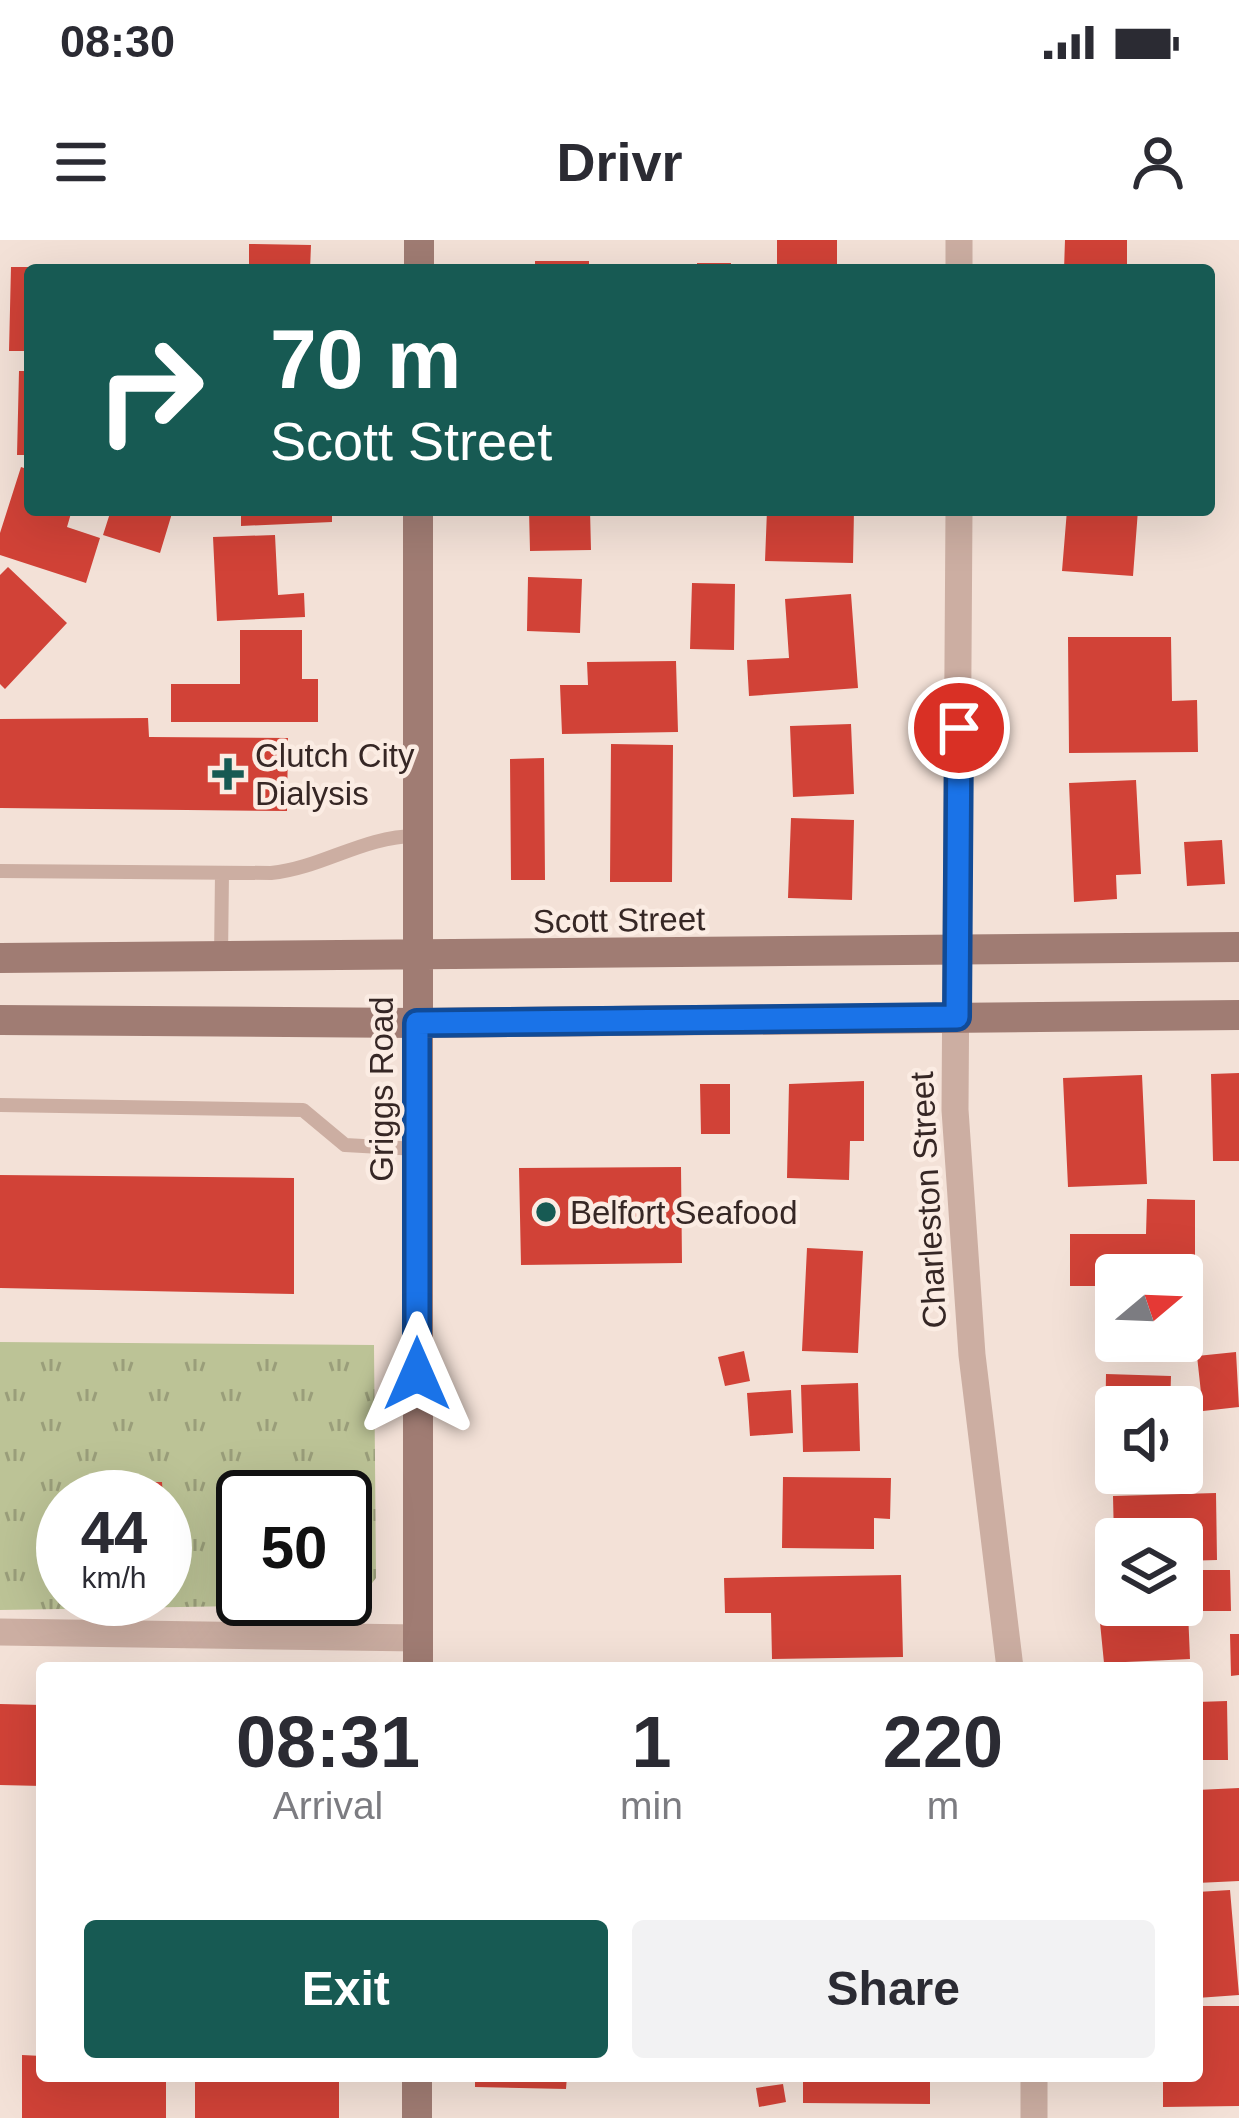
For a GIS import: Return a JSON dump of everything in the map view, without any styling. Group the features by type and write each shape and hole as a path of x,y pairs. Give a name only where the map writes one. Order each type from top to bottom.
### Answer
{"main road":[{"name":"Griggs Road","path":"418,516 418,1653"},
{"name":"Scott Street","path":"0,958 416,958 958,946 1239,947"},
{"path":"0,1020 417,1023 1239,1015"},
{"path":"417,2118 418,2082"}],"street":[{"name":"Charleston Street","path":"959,516 955,1110 972,1355 1009,1662"},
{"path":"0,1632 418,1653"},
{"path":"1034,2082 1034,2118"}],"lane":[{"path":"0,871 302,870 367,842 416,836"},
{"path":"221,958 222,873"},
{"path":"0,1106 303,1110 345,1145 417,1149"}],"green space":[{"path":"0,1342 374,1345 376,1578 372,1583 372,1470 216,1470 216,1606 192,1607 192,1470 36,1470 36,1609 0,1610"}],"building":[{"path":"777,240 837,240 837,264 777,264"},
{"path":"1065,240 1127,240 1127,264 1064,264"},
{"path":"249,244 311,245 310,264 249,264"},
{"path":"535,261 589,261 589,264"},
{"path":"11,267 24,267 24,351 9,351"},
{"path":"19,371 24,371 24,455 17,455"},
{"path":"21,467 24,516 70,516 67,527 100,538 86,583 0,555 0,533"},
{"path":"109,516 171,516 160,553 103,535"},
{"path":"241,516 332,516 332,522 241,526"},
{"path":"529,516 590,516 591,550 530,551"},
{"path":"767,516 854,516 853,563 765,561"},
{"path":"1067,516 1138,516 1133,576 1062,571"},
{"path":"275,535 278,595 304,593 305,617 217,621 213,537"},
{"path":"8,567 67,623 5,689 0,684 0,575"},
{"path":"528,577 582,579 580,633 527,631"},
{"path":"692,583 735,584 734,650 690,649"},
{"path":"851,594 858,688 749,696 747,660 789,658 785,599"},
{"path":"240,630 302,630 302,679 318,679 318,722 171,722 171,684 240,684"},
{"path":"1068,637 1171,637 1172,701 1197,700 1198,752 1069,753"},
{"path":"676,661 678,732 562,734 560,685 588,685 587,662"},
{"path":"148,718 149,737 288,738 287,811 0,808 0,719"},
{"path":"851,724 854,794 793,797 790,726"},
{"path":"611,744 673,745 672,882 610,882"},
{"path":"544,758 545,880 511,880 510,759"},
{"path":"1136,780 1141,874 1116,875 1117,899 1074,902 1069,783"},
{"path":"791,818 854,820 852,900 788,898"},
{"path":"1222,840 1225,884 1187,886 1184,842"},
{"path":"1239,1073 1239,1161 1213,1161 1211,1074"},
{"path":"1142,1075 1147,1184 1068,1187 1063,1078"},
{"path":"864,1081 864,1141 850,1141 849,1180 787,1178 789,1084"},
{"path":"700,1084 730,1084 730,1134 701,1134"},
{"path":"681,1167 682,1263 521,1265 519,1168"},
{"path":"0,1175 294,1178 294,1294 0,1288"},
{"path":"1147,1199 1195,1200 1195,1254 1095,1254 1095,1286 1070,1286 1070,1234 1146,1234"},
{"path":"807,1248 863,1251 858,1353 802,1351"},
{"path":"744,1351 750,1381 725,1386 718,1357"},
{"path":"1236,1352 1239,1407 1203,1411 1198,1362 1203,1362 1203,1355"},
{"path":"1106,1374 1171,1376 1171,1386 1106,1386"},
{"path":"858,1383 860,1451 803,1452 801,1385"},
{"path":"791,1390 793,1433 750,1436 747,1393"},
{"path":"783,1477 891,1478 890,1519 874,1518 874,1549 782,1548"},
{"path":"1216,1493 1217,1560 1203,1560 1203,1518 1114,1518 1113,1496"},
{"path":"1203,1570 1230,1570 1231,1611 1203,1611"},
{"path":"901,1575 903,1657 772,1659 771,1613 725,1613 724,1578"},
{"path":"1100,1626 1189,1626 1190,1659 1104,1662"},
{"path":"1230,1634 1239,1634 1239,1675 1231,1676"},
{"path":"1227,1701 1228,1760 1203,1760 1203,1702"},
{"path":"0,1704 36,1705 36,1786 0,1785"},
{"path":"1239,1788 1239,1881 1203,1883 1203,1790"},
{"path":"1230,1890 1239,1995 1203,1998 1203,1892"},
{"path":"1203,2006 1239,2006 1239,2106 1163,2107 1163,2082 1203,2082"},
{"path":"22,2055 36,2056 36,2082 166,2082 166,2118 22,2118"},
{"path":"195,2082 339,2082 339,2118 195,2118"},
{"path":"475,2082 567,2082 566,2089 475,2087"},
{"path":"803,2082 930,2082 930,2104 803,2103"},
{"path":"783,2084 786,2102 759,2107 756,2088"}],"place":[{"name":"Clutch City Dialysis","path":"228,774"},
{"name":"Belfort Seafood","path":"546,1212"}],"route":[{"path":"417,1374 417,1023 957,1017 959,728"}]}
